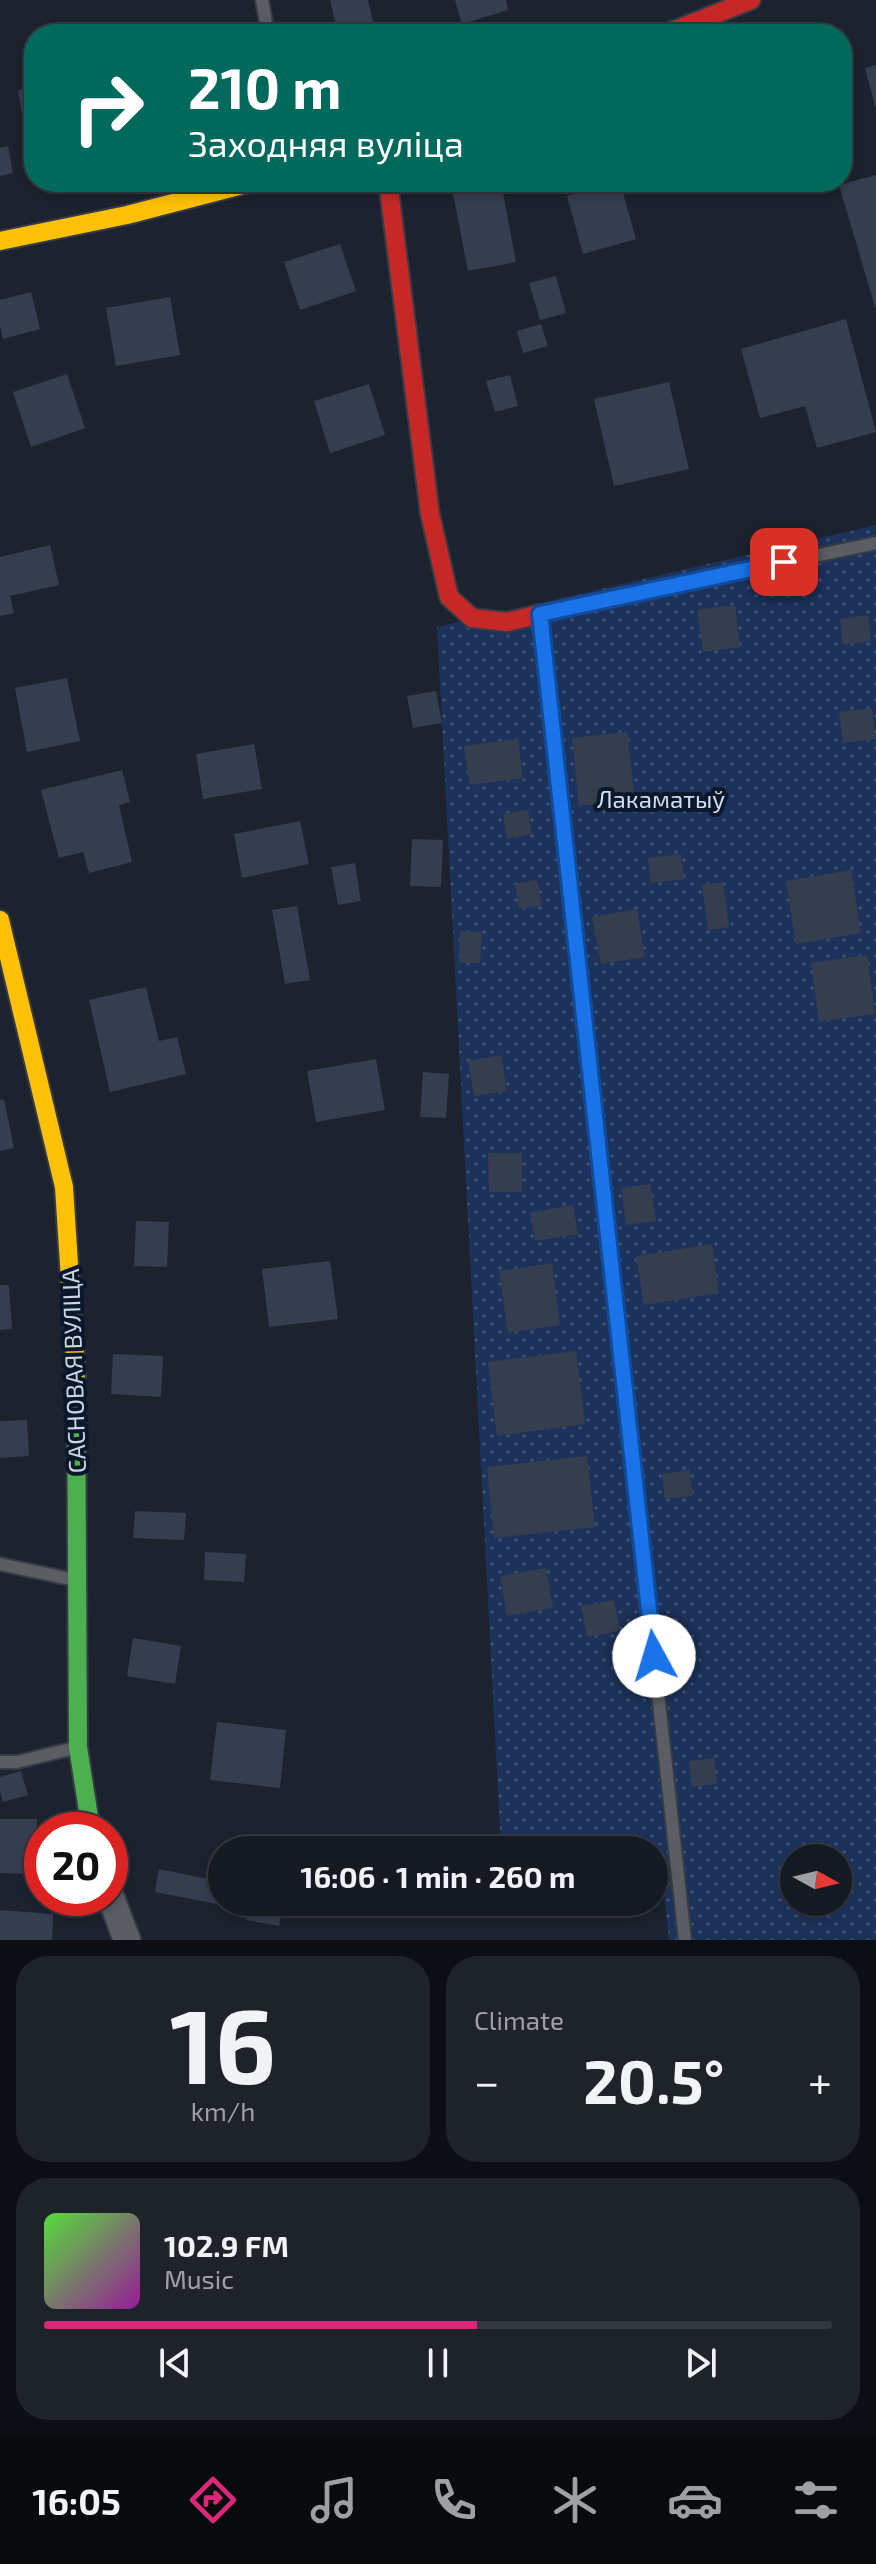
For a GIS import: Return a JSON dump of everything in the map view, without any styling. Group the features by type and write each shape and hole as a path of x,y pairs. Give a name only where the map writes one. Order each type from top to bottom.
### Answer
{"street":[{"path":"690,24 751,0"},
{"path":"0,241 127,215 216,192"},
{"path":"389,192 430,514 449,597 472,618 507,622 540,614"},
{"name":"САСНОВАЯ ВУЛІЦА","path":"0,920 64,1187 77,1387 78,1747 88,1812"},
{"path":"118,1916 127,1940"}],"lane":[{"path":"262,0 266,24"},
{"path":"685,1940 540,614 876,543"},
{"path":"0,1564 78,1581"},
{"path":"0,1762 17,1762 78,1747"}],"green space":[{"name":"Лакаматыў","path":"876,525 876,1940 669,1940 668,1836 500,1836 437,627"}],"building":[{"path":"330,0 368,0 374,24 336,24"},
{"path":"455,0 506,0 508,10 462,24"},
{"path":"876,65 876,106 875,106 865,68"},
{"path":"24,89 24,120 23,120 18,90"},
{"path":"8,146 13,173 0,176 0,148"},
{"path":"876,175 876,307 841,192 852,192 852,181"},
{"path":"453,192 503,192 516,262 468,271"},
{"path":"582,192 623,192 636,239 583,254 567,196"},
{"path":"340,244 356,291 300,310 284,262"},
{"path":"556,276 566,313 540,320 529,283"},
{"path":"31,292 40,329 3,339 0,300"},
{"path":"170,297 180,355 116,366 106,308"},
{"path":"846,319 876,432 817,448 805,406 760,418 741,349"},
{"path":"541,324 548,346 523,353 517,331"},
{"path":"67,374 85,428 31,447 13,392"},
{"path":"510,375 518,406 495,412 486,381"},
{"path":"669,382 689,469 614,486 594,399"},
{"path":"369,384 385,435 330,453 314,401"},
{"path":"50,545 59,585 10,596 14,613 0,616 0,557"},
{"path":"735,605 740,647 703,652 697,610"},
{"path":"868,615 871,641 843,645 840,619"},
{"path":"67,678 80,741 27,752 15,688"},
{"path":"436,691 442,723 413,728 407,696"},
{"path":"872,708 876,739 843,743 839,712"},
{"path":"627,732 635,800 579,806 572,738"},
{"path":"518,739 523,778 470,785 464,746"},
{"path":"254,744 262,789 203,799 196,754"},
{"path":"122,770 130,802 119,805 132,862 89,873 83,852 59,858 41,790"},
{"path":"528,810 532,834 507,839 503,814"},
{"path":"300,821 309,864 242,878 234,834"},
{"path":"412,839 443,840 441,887 410,886"},
{"path":"681,854 684,879 651,883 648,858"},
{"path":"355,863 361,901 338,905 331,867"},
{"path":"851,870 861,933 796,944 786,881"},
{"path":"537,880 542,905 519,909 515,884"},
{"path":"723,882 729,927 708,930 702,885"},
{"path":"297,906 310,980 285,984 272,910"},
{"path":"637,909 645,957 601,964 592,917"},
{"path":"460,931 482,932 480,963 459,963"},
{"path":"867,955 875,1014 819,1022 811,963"},
{"path":"146,987 159,1041 177,1037 186,1074 110,1092 89,1000"},
{"path":"501,1055 507,1091 474,1096 468,1061"},
{"path":"376,1059 385,1110 316,1122 307,1071"},
{"path":"423,1072 449,1074 446,1118 420,1117"},
{"path":"4,1099 14,1148 0,1151 0,1100"},
{"path":"488,1153 522,1153 522,1192 489,1192"},
{"path":"650,1184 656,1221 626,1225 621,1188"},
{"path":"573,1205 578,1234 535,1241 530,1213"},
{"path":"136,1221 169,1222 167,1267 134,1266"},
{"path":"712,1244 719,1293 644,1305 636,1256"},
{"path":"330,1261 338,1319 269,1327 262,1269"},
{"path":"552,1263 560,1325 508,1333 499,1271"},
{"path":"0,1285 9,1285 12,1329 0,1330"},
{"path":"576,1351 585,1424 497,1436 488,1362"},
{"path":"113,1354 163,1356 161,1397 111,1394"},
{"path":"27,1420 29,1456 0,1458 0,1421"},
{"path":"587,1456 595,1527 494,1538 487,1467"},
{"path":"690,1470 693,1496 665,1499 662,1474"},
{"path":"135,1511 186,1513 184,1540 133,1538"},
{"path":"205,1552 246,1554 244,1582 204,1580"},
{"path":"546,1568 553,1608 507,1616 500,1576"},
{"path":"614,1600 620,1631 587,1637 581,1606"},
{"path":"133,1638 181,1646 175,1684 127,1676"},
{"path":"217,1722 286,1730 280,1788 210,1780"},
{"path":"714,1758 717,1784 692,1787 689,1761"},
{"path":"21,1771 28,1795 3,1802 0,1777"},
{"path":"0,1819 24,1819 24,1874 0,1873"},
{"path":"159,1869 208,1879 208,1902 155,1892"},
{"path":"0,1910 24,1912 24,1916 53,1916 52,1940 0,1940"},
{"path":"247,1916 281,1916 279,1926 246,1920"}],"traffic: fast":[{"path":"76,1372 78,1747 88,1812"}],"traffic: slow":[{"path":"0,241 127,215 216,192"},
{"path":"0,920 64,1187 76,1372"}],"traffic: jam":[{"path":"690,24 751,0"},
{"path":"389,192 430,514 449,597 472,618 507,622 540,614"}],"route":[{"path":"654,1656 540,614 784,562"}]}
